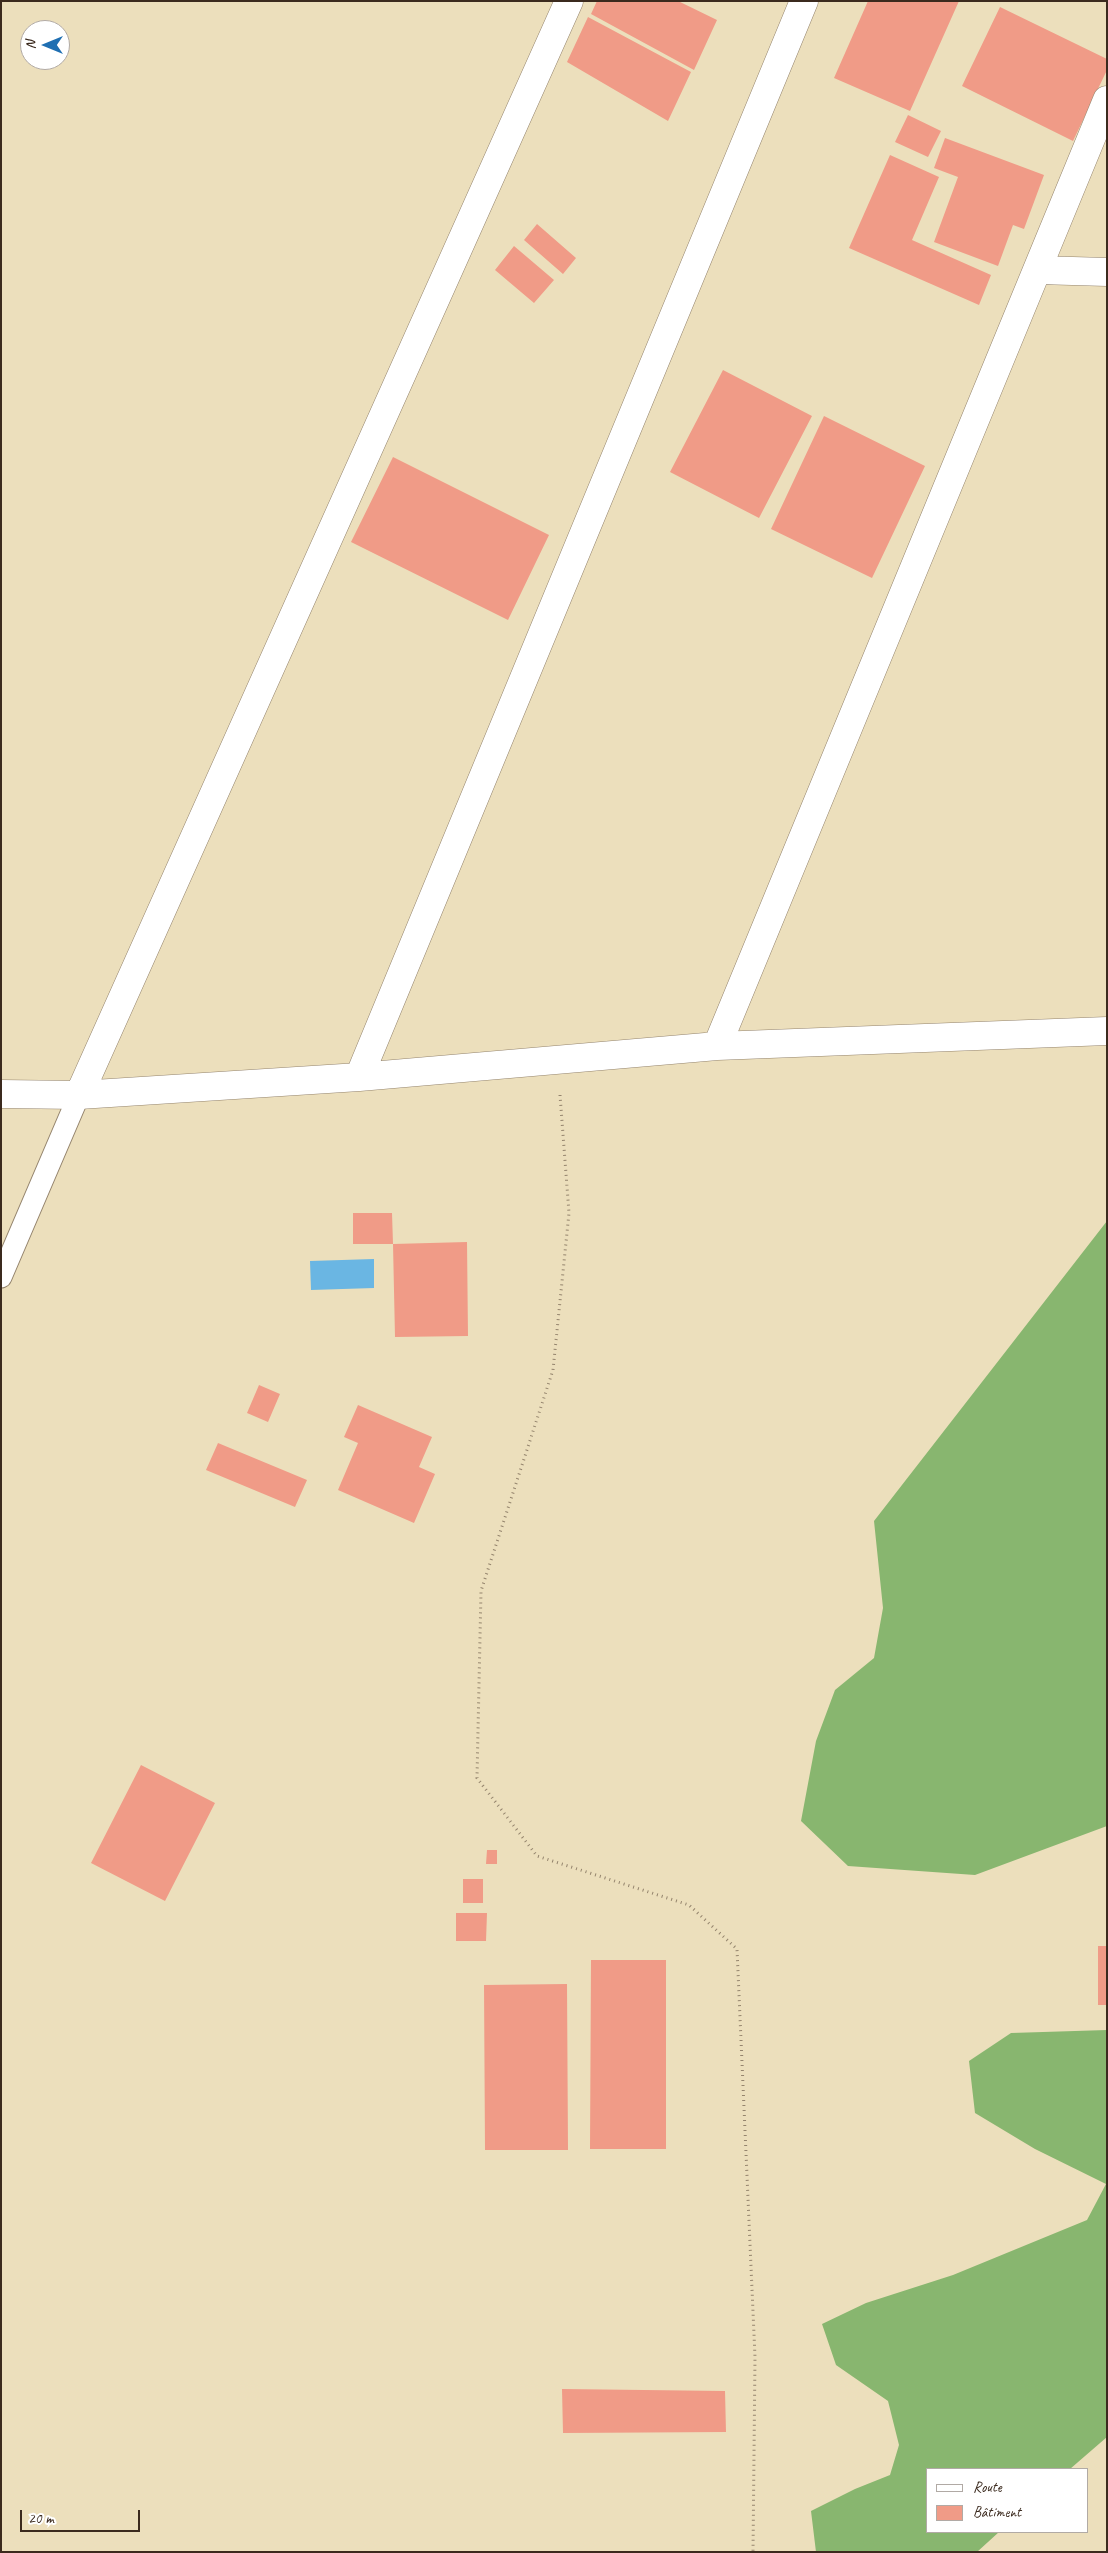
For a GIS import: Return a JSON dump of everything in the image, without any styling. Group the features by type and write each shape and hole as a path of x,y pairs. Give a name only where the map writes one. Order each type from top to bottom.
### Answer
{"street":[{"path":"79,1095 569,1"},
{"path":"359,1078 804,1"},
{"path":"717,1046 1107,100"},
{"path":"1038,270 1107,272"},
{"path":"1,1094 79,1095 359,1078 717,1046 1107,1031"}],"lane":[{"path":"1,1277 79,1095"}],"path":[{"path":"557,1060 569,1213 553,1370 481,1591 477,1778 537,1856 689,1905 737,1949 755,2356 753,2552"}],"green space":[{"path":"1107,1221 1107,1826 975,1875 848,1866 801,1821 816,1741 835,1690 874,1658 883,1608 874,1521"},
{"path":"1107,2030 1107,2437 1071,2468 926,2468 926,2533 998,2533 977,2552 816,2552 811,2511 855,2489 890,2475 899,2445 888,2401 836,2365 822,2324 866,2303 953,2275 1087,2220 1106,2184 1035,2149 975,2113 969,2061 1011,2033"}],"water":[{"path":"374,1259 374,1288 311,1290 310,1261"}],"building":[{"path":"597,1 678,1 717,20 694,70 591,14"},
{"path":"868,1 959,1 910,111 834,78"},
{"path":"1000,7 1107,59 1107,70 1073,141 962,86"},
{"path":"588,17 691,72 668,121 567,62"},
{"path":"908,115 941,131 928,157 895,142"},
{"path":"945,138 1044,175 1024,229 1013,225 998,266 934,242 958,177 934,168"},
{"path":"890,155 939,177 912,240 991,275 979,305 849,248"},
{"path":"537,224 576,258 563,274 524,240"},
{"path":"514,246 554,280 534,303 495,270"},
{"path":"723,370 812,416 759,518 670,472"},
{"path":"824,416 925,466 872,578 771,529"},
{"path":"393,457 549,535 508,620 351,542"},
{"path":"353,1213 392,1213 393,1244 353,1244"},
{"path":"467,1242 468,1336 395,1337 393,1244"},
{"path":"259,1385 280,1394 268,1422 247,1413"},
{"path":"358,1405 432,1437 419,1467 435,1474 414,1523 338,1490 358,1443 344,1437"},
{"path":"218,1443 307,1480 295,1507 206,1470"},
{"path":"141,1765 215,1803 165,1901 91,1863"},
{"path":"487,1850 497,1850 497,1864 486,1864"},
{"path":"463,1879 483,1879 483,1903 463,1903"},
{"path":"456,1913 487,1913 486,1941 456,1941"},
{"path":"1098,1946 1107,1946 1107,2005 1098,2005"},
{"path":"591,1960 666,1960 666,2149 590,2149"},
{"path":"567,1984 568,2150 485,2150 484,1985"},
{"path":"562,2389 725,2391 726,2432 563,2433"}]}
